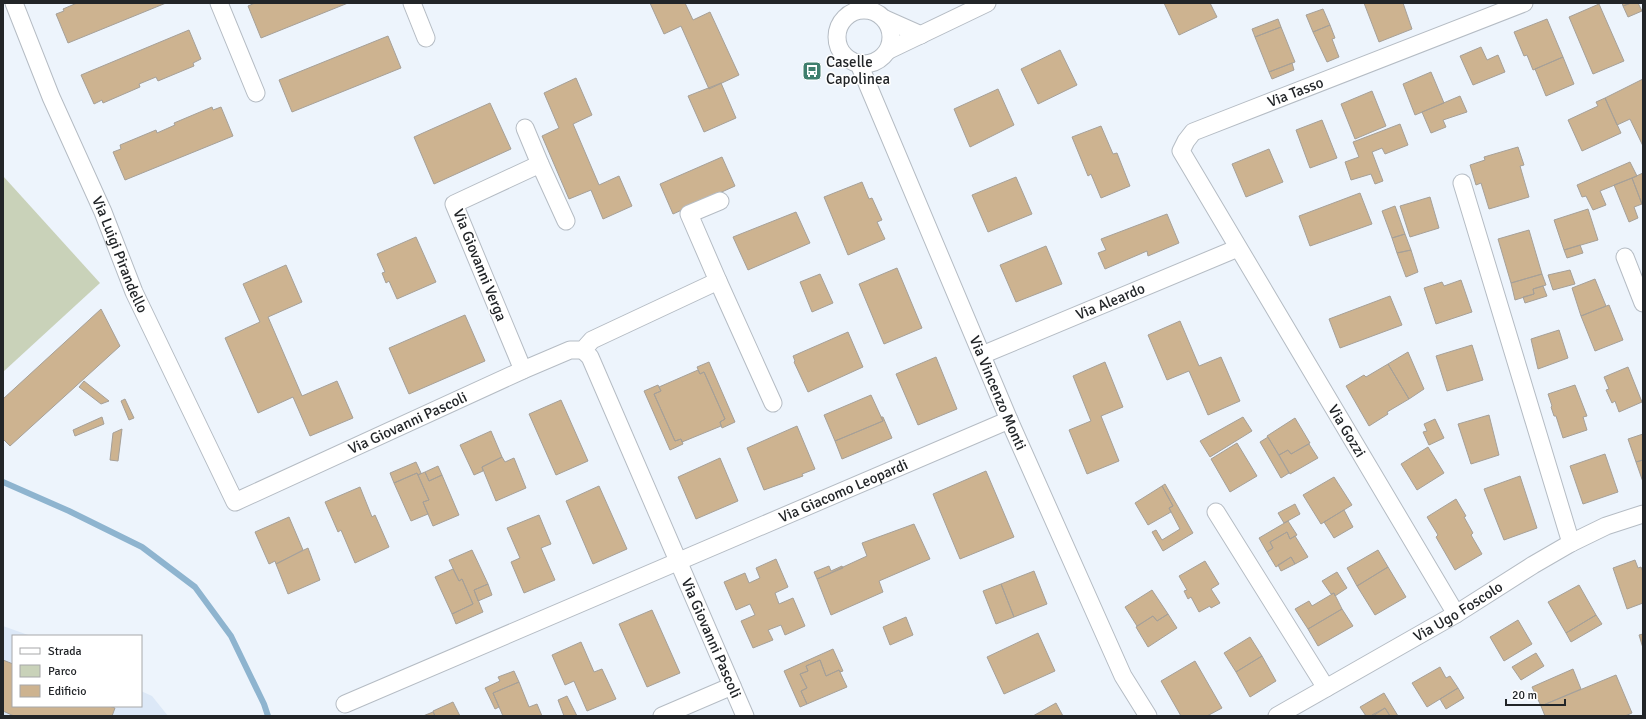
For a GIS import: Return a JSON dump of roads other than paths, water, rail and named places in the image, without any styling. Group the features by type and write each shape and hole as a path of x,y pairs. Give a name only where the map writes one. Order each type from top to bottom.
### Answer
{"street":[{"name":"Via Luigi Pirandello","path":"14,3 51,97 103,212 134,292 235,502"},
{"path":"219,3 256,93"},
{"path":"412,3 426,38"},
{"path":"921,35 885,19 873,11 864,10 847,15 837,30 839,48 844,56 859,64 876,62 889,50 921,35 987,3"},
{"name":"Via Tasso","path":"1238,248 1181,151 1186,140 1193,132 1524,3"},
{"path":"885,19 892,34 889,50"},
{"name":"Via Vincenzo Monti","path":"859,64 1009,420 1123,676 1148,716"},
{"path":"525,128 566,221"},
{"name":"Via Giovanni Verga","path":"523,370 454,204 540,164"},
{"path":"1462,183 1571,543"},
{"path":"720,201 689,214 773,403"},
{"name":"Via Aleardo","path":"982,355 1238,248"},
{"name":"Via Gozzi","path":"1238,248 1456,614"},
{"path":"1625,257 1643,303"},
{"path":"583,350 592,340 718,281"},
{"name":"Via Giovanni Pascoli","path":"235,502 523,370 570,350 583,350 590,357 745,716"},
{"name":"Via Giacomo Leopardi","path":"677,560 1009,420"},
{"path":"1216,512 1326,688"},
{"name":"Via Ugo Foscolo","path":"1277,716 1456,614 1533,565 1571,543 1606,526 1643,514"},
{"name":"Via Giovanni Pascoli","path":"345,704 677,560"},
{"path":"662,716 732,686"}],"waterway":[{"path":"3,482 69,511 142,547 195,587 231,636 264,704 268,716"}],"place":[{"name":"Caselle Capolinea","path":"812,71"}]}
